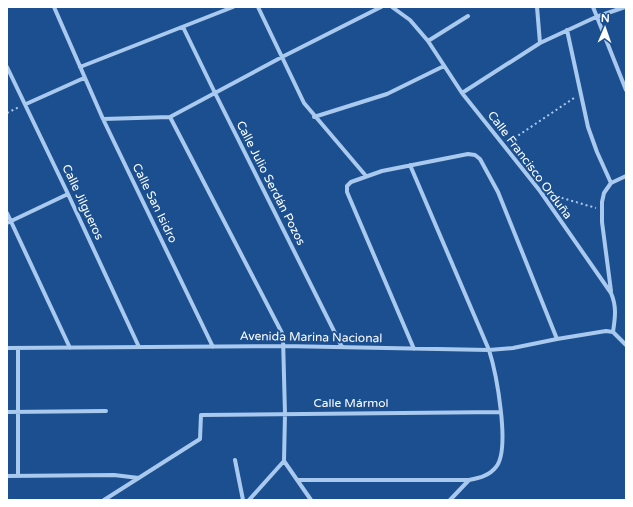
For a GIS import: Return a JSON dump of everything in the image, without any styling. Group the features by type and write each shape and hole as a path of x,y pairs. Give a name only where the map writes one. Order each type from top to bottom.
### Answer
{"street":[{"name":"Calle San Isidro","path":"54,7 103,119 214,347"},
{"path":"80,67 233,7"},
{"path":"258,7 304,103 314,117 366,176"},
{"path":"103,119 170,118 282,57 381,7"},
{"name":"Calle Francisco Orduña","path":"392,7 410,20 428,41 462,93 540,191 611,293 614,300 616,316 613,332"},
{"path":"537,7 540,43"},
{"path":"593,7 626,90"},
{"path":"462,93 540,43 596,17 625,7"},
{"path":"428,41 468,16"},
{"name":"Calle Julio Serdán Pozos","path":"183,27 342,347"},
{"path":"567,30 588,127 611,184"},
{"path":"314,117 387,94 444,66"},
{"name":"Calle Jilgueros","path":"7,67 26,104 138,347"},
{"path":"26,104 84,78"},
{"path":"170,118 282,333 285,414 284,461 311,500"},
{"path":"414,349 347,192 347,186 351,182 366,176 410,165 468,154 475,155 480,159 498,192 557,339"},
{"path":"298,480 469,480 491,473 497,466 501,455 501,412 497,384 489,350 410,165"},
{"path":"611,293 601,210 604,193 611,184 626,176"},
{"path":"9,222 68,194"},
{"path":"7,213 9,222 70,348"},
{"path":"613,332 626,345"},
{"name":"Avenida Marina Nacional","path":"7,348 283,346 489,350 513,348 557,339 613,332"},
{"path":"18,348 18,476"},
{"path":"7,412 106,411"},
{"name":"Calle Mármol","path":"139,478 200,439 201,415 501,412"},
{"path":"235,460 243,500"},
{"path":"249,500 284,461"},
{"path":"7,476 114,475 139,478"},
{"path":"104,500 139,478"},
{"path":"450,500 469,480"}],"path":[{"path":"504,146 580,94"},
{"path":"7,113 26,104"},
{"path":"540,191 601,210"}]}
